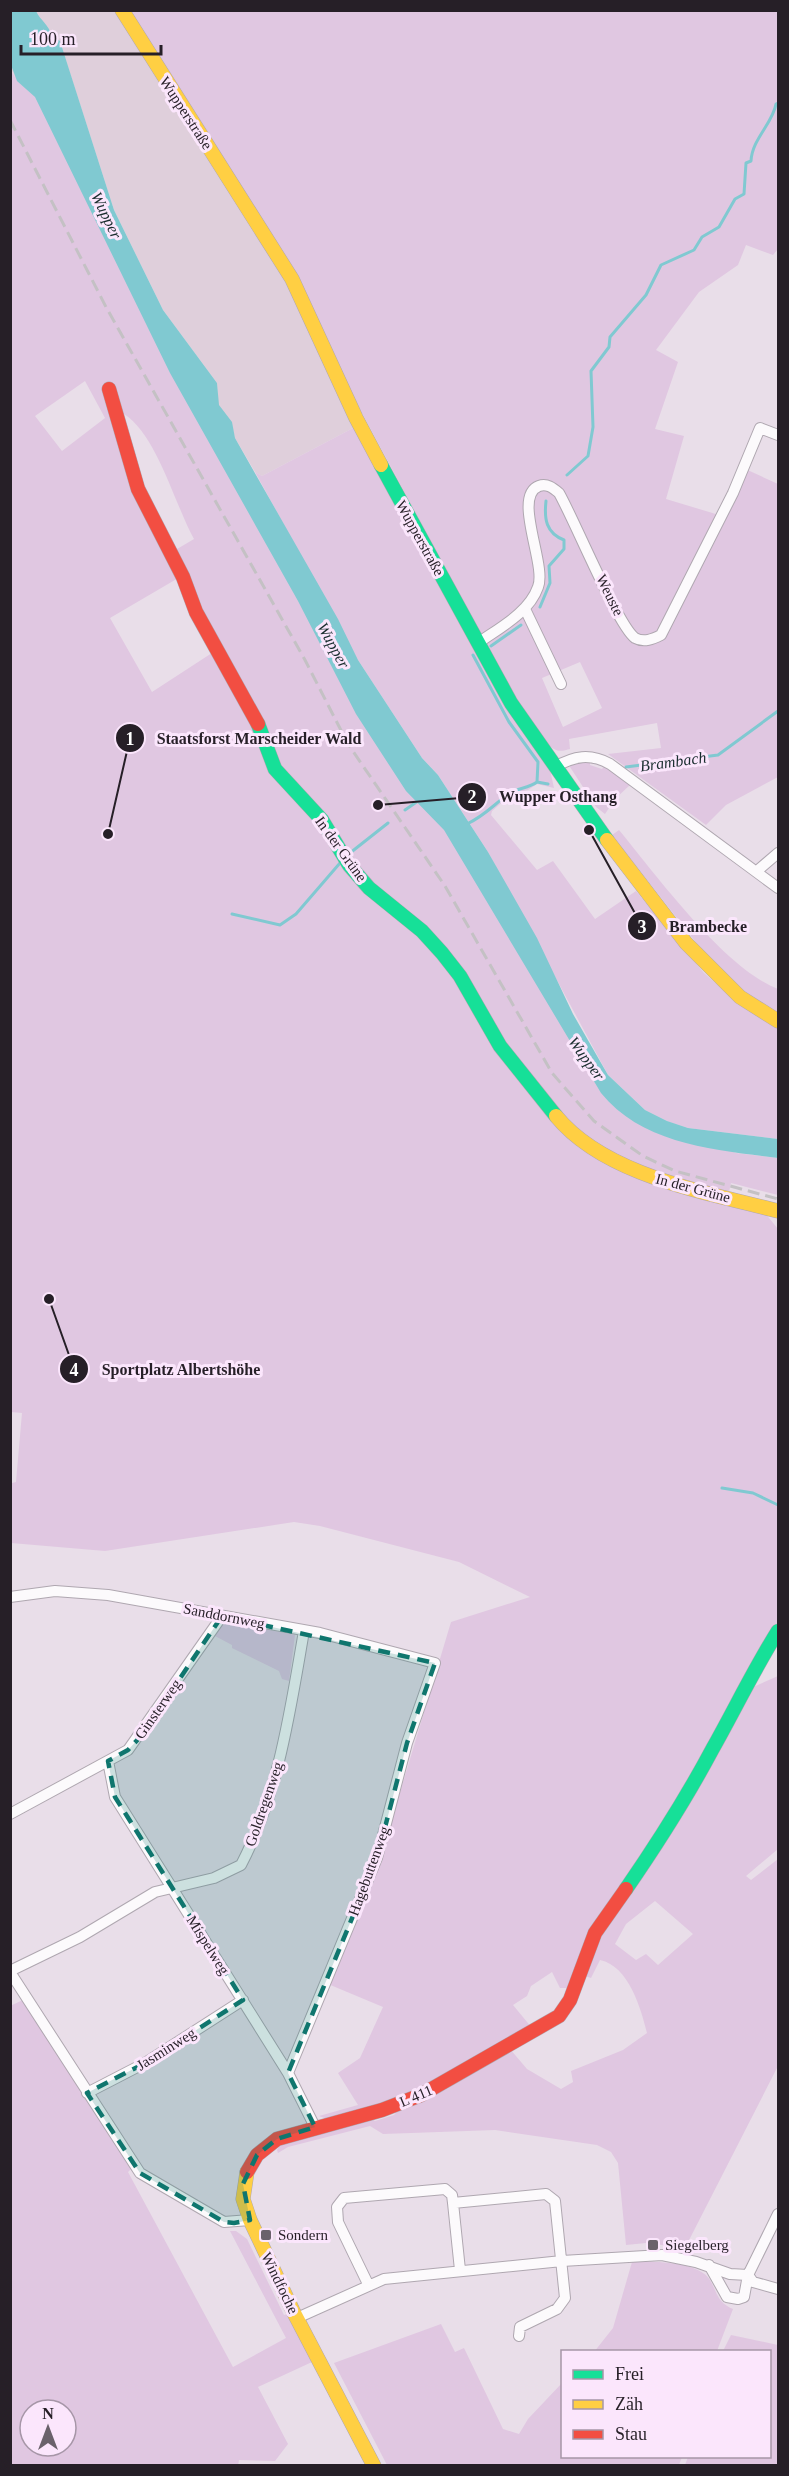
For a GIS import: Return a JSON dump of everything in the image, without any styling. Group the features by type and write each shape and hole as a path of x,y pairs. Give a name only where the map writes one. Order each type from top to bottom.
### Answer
{"main road":[{"name":"Wupperstraße","path":"122,10 291,279 356,418 511,703 555,767 687,943 740,997 778,1021"},
{"name":"In der Grüne","path":"109,389 138,489 183,577 196,612 259,726 275,769 322,820 349,865 369,888 422,931 460,976 513,1064 570,1133 642,1175 778,1211"},
{"name":"L 411","path":"315,2127 382,2110 422,2095 559,2016 570,2000 578,1973 595,1933 658,1843 713,1749 751,1674 778,1631"},
{"name":"Windfoche","path":"315,2127 277,2139 260,2151 251,2162 245,2175 243,2191 250,2220 297,2318 374,2466"}],"street":[{"name":"Weuste","path":"478,644 525,609 539,586 540,574 529,516 529,497 533,489 547,485 559,493 565,503 619,614 633,636 643,640 662,635 733,493 760,428 778,435"},
{"path":"525,609 561,684"},
{"path":"555,767 580,756 599,758 778,888"},
{"path":"757,871 778,853"},
{"name":"Sanddornweg","path":"10,1597 55,1591 81,1592 304,1631 435,1664"},
{"name":"Ginsterweg","path":"10,1814 129,1750 141,1736 222,1616"},
{"name":"Goldregenweg","path":"10,1972 80,1937 155,1892 223,1875 241,1865 261,1820 276,1774 304,1631"},
{"name":"Hagebuttenweg","path":"288,2073 377,1857 407,1743 435,1664"},
{"name":"Mispelweg","path":"108,1761 115,1797 288,2073 315,2127"},
{"path":"10,1972 140,2173 224,2222 250,2220"},
{"name":"Jasminweg","path":"87,2093 145,2063 243,2000"},
{"path":"368,2284 338,2222 336,2207 344,2198 444,2189 452,2195 460,2271"},
{"path":"453,2203 546,2194 555,2201 565,2293 563,2303 558,2309 520,2327 519,2336"},
{"path":"709,2265 727,2297 738,2300 744,2297 748,2276 778,2214"},
{"path":"297,2318 368,2284 393,2278 646,2254 680,2258 709,2265 730,2274 748,2276 753,2282 778,2289"}],"highlighted area":[{"path":"222,1616 435,1663 407,1743 377,1858 288,2073 315,2127 277,2139 257,2155 243,2184 250,2220 224,2222 140,2173 87,2093 145,2063 243,2000 115,1797 108,1761 128,1750 141,1736"}],"shaded area":[{"path":"11,11 116,11 276,262 355,427 262,476 255,472 235,438 231,422 218,405 217,383 163,310 114,210 62,48 17,81 11,69"},
{"path":"130,11 778,11 778,249 773,255 746,245 738,265 699,292 656,350 678,362 655,429 684,436 666,499 719,515 741,467 778,484 778,777 726,805 706,825 608,754 661,748 657,723 569,739 570,749 558,751 550,746 534,728 516,700 347,385","holes":["580,662 602,708 563,727 542,678"]},
{"path":"35,60 90,201 597,1070 641,1116 736,1153 778,1158 778,1195 731,1183 729,1192 765,1213 778,1229 778,1620 751,1688 778,1676 778,1849 746,1876 751,1880 778,1859 778,2066 685,2248 646,2243 626,2245 618,2163 611,2152 597,2145 495,2130 383,2134 370,2126 288,2147 278,2153 277,2150 280,2145 394,2115 399,2109 445,2090 510,2049 527,2069 561,2089 573,2082 571,2071 623,2050 647,2033 632,1990 626,1979 610,1964 600,1960 591,1978 573,1972 567,1988 560,1988 552,1972 531,1986 527,1996 513,2005 532,2028 401,2097 327,2119 319,2116 358,2105 338,2073 360,2058 383,2007 328,1984 378,1866 451,1622 530,1597 459,1562 320,1526 294,1522 105,1551 11,1543 11,1487 12,1483 16,1482 22,1413 11,1412 10,69 15,77","holes":["85,381 105,418 62,451 35,416","124,414 136,424 156,454 194,539 172,552 153,516","180,577 215,651 152,692 110,618","655,1901 693,1934 658,1965 646,1954 636,1960 615,1944 626,1924"]},
{"path":"355,427 549,765 554,788 537,784 528,790 513,793 492,811 491,815 537,870 553,861 595,919 636,891 704,973 737,1002 778,1027 778,1139 688,1128 669,1122 645,1110 608,1075 488,852 438,775 422,758 358,660 255,472 262,476"},
{"path":"590,761 590,765 602,769 605,765 630,785 615,799 605,814 596,807 570,767 572,763"},
{"path":"619,830 692,919 714,942 757,978 778,989 778,1013 744,993 716,968 612,835"},
{"path":"228,1622 295,1635 289,1681 282,1679 279,1671 232,1648 232,1645 215,1636 223,1624"},
{"path":"23,2000 131,2169 128,2172 233,2367 286,2338 230,2231 236,2231 247,2239 284,2315 287,2314 312,2362 258,2387 288,2444 275,2461 239,2460 238,2466 11,2465 10,2006"},
{"path":"632,2262 674,2264 696,2269 710,2280 721,2300 733,2309 717,2350 596,2350 613,2328"},
{"path":"441,2324 455,2352 464,2348 503,2429 519,2434 528,2419 561,2384 561,2458 682,2458 679,2465 387,2465 334,2363"},
{"path":"731,2335 778,2345 778,2465 685,2465 688,2458 771,2458 771,2350 724,2350"}],"water":[{"name":"Wupper","path":"11,10 36,11 51,34 60,41 114,210 163,310 217,383 219,405 232,422 235,438 338,619 358,660 422,758 438,775 488,852 537,938 573,1014 608,1075 645,1110 667,1121 688,1128 778,1139 778,1158 706,1148 659,1134 638,1124 618,1110 601,1093 444,830 406,791 356,714 298,601 170,373 35,97 17,81 11,65"}],"waterway":[{"path":"567,475 588,456 593,427 591,371 609,347 610,337 646,295 661,265 694,250 702,237 719,227 735,199 744,194 746,163 751,161 755,145 778,103"},
{"path":"540,607 550,583 549,566 564,549 564,540 553,533 548,525 545,514 546,501"},
{"path":"491,646 521,625"},
{"path":"473,655 509,722 538,762 537,782"},
{"name":"Brambach","path":"626,767 718,755 778,711"},
{"name":"Brambach","path":"467,824 513,791 537,782 548,784"},
{"path":"405,810 418,801"},
{"path":"350,853 388,823"},
{"path":"232,914 280,925 296,914 340,863"},
{"path":"722,1488 753,1493 778,1505"}],"railway":[{"path":"10,120 106,307 305,660 348,744 445,886 552,1073 594,1121 643,1156 675,1171 778,1199"}],"traffic: fast":[{"path":"381,465 511,703 607,840"},
{"path":"258,724 275,769 322,820 349,865 369,888 422,931 442,953 460,976 500,1046 556,1116"},
{"path":"626,1889 693,1784 778,1631"}],"traffic: slow":[{"path":"122,10 292,279 356,418 381,465"},
{"path":"607,840 686,943 740,997 778,1021"},
{"path":"556,1116 577,1137 601,1153 629,1167 658,1179 778,1211"},
{"path":"247,2172 243,2199 250,2220 293,2311 374,2466"}],"traffic: jam":[{"path":"109,389 138,489 183,577 196,612 258,724"},
{"path":"247,2172 257,2155 277,2139 382,2110 421,2095 559,2016 570,2000 595,1933 626,1889"}],"place":[{"name":"Wupper Osthang","path":"378,805"},
{"name":"Brambecke","path":"589,830"},
{"name":"Staatsforst Marscheider Wald","path":"108,834"},
{"name":"Sportplatz Albertshöhe","path":"49,1299"},
{"name":"Sondern","path":"266,2235"},
{"name":"Siegelberg","path":"653,2245"}]}
